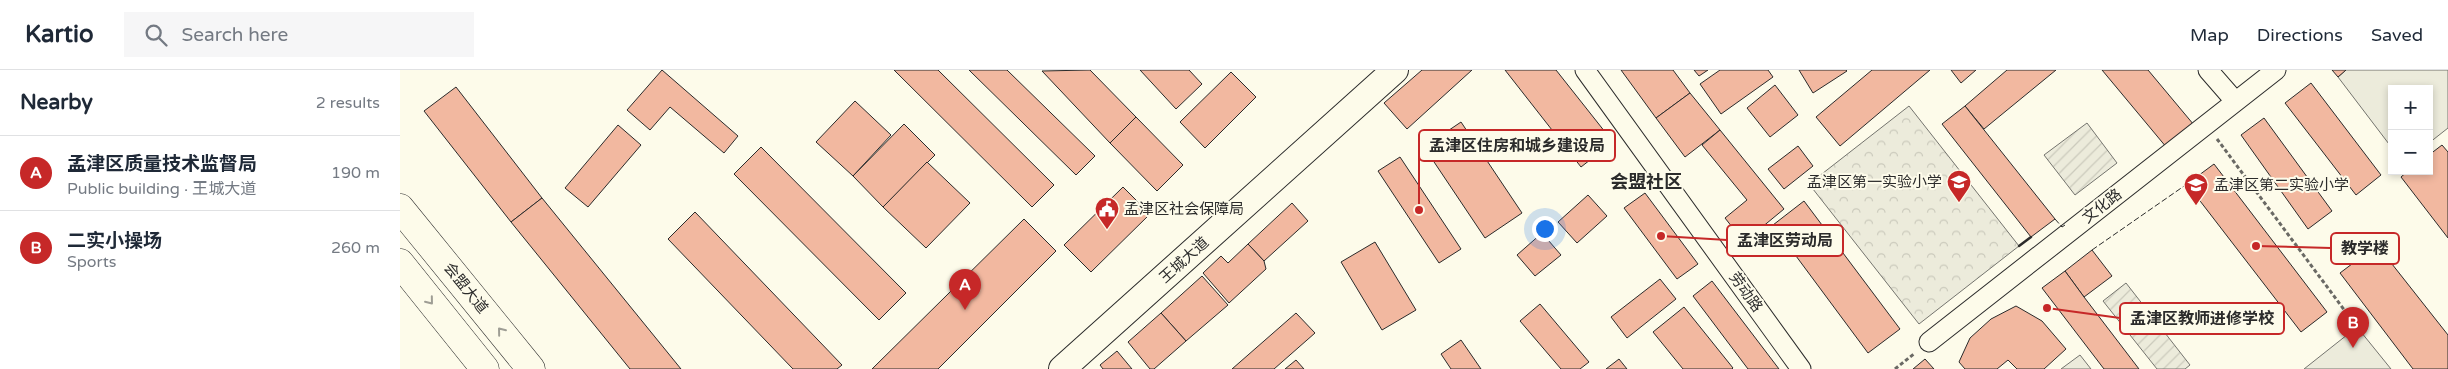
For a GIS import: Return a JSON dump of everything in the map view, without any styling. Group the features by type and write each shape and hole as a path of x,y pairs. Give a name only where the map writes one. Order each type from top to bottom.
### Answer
{"main road":[{"name":"王城大道","path":"1041,369 1374,70"},
{"name":"王城大道","path":"1062,369 1395,70"},
{"name":"会盟大道","path":"400,208 532,369"},
{"path":"400,263 485,369"}],"street":[{"name":"劳动路","path":"1585,70 1801,369"},
{"path":"2208,70 2235,101"},
{"name":"文化路","path":"1930,342 2276,70"}],"path":[{"path":"2207,124 2357,327"}],"green space":[{"path":"2346,70 2448,70 2448,128 2433,140 2433,85 2388,85 2388,143 2338,77"},
{"path":"1909,106 2019,246 1919,324 1809,184"},
{"path":"2087,123 2117,163 2075,195 2044,155"},
{"path":"2126,283 2190,365 2185,369 2157,369 2103,301"},
{"path":"2357,327 2391,369 2304,369"},
{"path":"2080,355 2091,369 2061,369"}],"building":[{"path":"662,70 738,136 724,153 670,107 650,130 627,110"},
{"path":"894,70 938,70 1054,185 1032,207"},
{"path":"969,70 1007,70 1095,156 1076,175"},
{"path":"1090,70 1136,117 1110,143 1042,71"},
{"path":"1140,70 1189,70 1202,84 1176,109"},
{"path":"1422,70 1472,70 1407,129 1384,103"},
{"path":"1505,70 1556,70 1613,142 1581,167"},
{"path":"1621,70 1673,70 1690,93 1656,118"},
{"path":"1694,70 1708,70 1699,76"},
{"path":"1720,70 1768,70 1773,77 1721,114 1700,84"},
{"path":"1799,70 1846,70 1847,71 1813,93"},
{"path":"1872,70 1930,70 1840,146 1816,117"},
{"path":"1951,70 1976,70 1961,83"},
{"path":"2007,70 2056,70 1984,129 1965,106"},
{"path":"2102,70 2148,70 2194,125 2167,148"},
{"path":"2332,70 2346,70 2338,77"},
{"path":"1231,72 1256,97 1205,148 1180,122"},
{"path":"2311,83 2381,175 2356,195 2285,103"},
{"path":"1775,85 1798,115 1770,137 1747,108"},
{"path":"456,87 542,198 511,222 424,111"},
{"path":"1690,93 1720,130 1685,157 1656,118"},
{"path":"855,101 891,135 853,176 816,142"},
{"path":"1965,106 2055,219 2031,237 1942,124"},
{"path":"1136,117 1183,165 1157,191 1110,143"},
{"path":"2264,118 2332,211 2308,229 2241,135"},
{"path":"1461,122 1522,213 1485,238 1424,147"},
{"path":"904,124 935,155 883,207 853,176"},
{"path":"618,125 641,145 588,207 565,188"},
{"path":"1720,130 1784,209 1744,242 1725,218 1747,200 1702,145"},
{"path":"2442,145 2448,152 2448,238 2401,177 2403,175 2433,175 2433,152"},
{"path":"1798,146 1813,166 1784,189 1768,169"},
{"path":"761,147 906,293 879,320 734,174"},
{"path":"1400,157 1461,249 1439,263 1378,171"},
{"path":"927,162 970,203 926,248 883,207"},
{"path":"2214,164 2327,312 2301,332 2187,184"},
{"name":"孟津区社会保障局","path":"1123,187 1150,214 1091,272 1064,245"},
{"path":"1645,193 1698,264 1677,279 1624,208"},
{"path":"1588,195 1607,216 1577,243 1558,222"},
{"path":"542,198 681,369 630,369 511,222"},
{"path":"1804,201 1900,329 1868,353 1773,225"},
{"path":"1292,203 1308,221 1264,261 1248,244"},
{"path":"695,212 842,365 837,369 793,369 668,239"},
{"path":"1024,219 1056,251 938,369 872,369"},
{"path":"1542,233 1561,255 1535,276 1517,255"},
{"path":"1375,242 1416,310 1382,330 1341,262"},
{"path":"1248,244 1264,261 1266,269 1229,303 1203,273 1221,256 1228,263"},
{"path":"2377,245 2448,335 2448,369 2413,369 2340,273"},
{"path":"2092,250 2112,276 2084,297 2065,271"},
{"path":"2065,271 2139,369 2104,369 2042,288"},
{"path":"1202,276 1228,305 1186,341 1161,313"},
{"path":"1660,279 1676,299 1627,338 1611,317"},
{"path":"1712,281 1779,369 1748,369 1693,296"},
{"path":"1540,304 1589,362 1580,369 1561,369 1520,321"},
{"path":"2016,306 2042,321 2066,349 2044,369 2017,369 2008,360 1997,369 1965,369 1959,362 1970,338 1991,319"},
{"path":"1684,307 1732,369 1683,369 1653,332"},
{"path":"1161,313 1186,341 1154,369 1150,369 1128,342"},
{"path":"1296,313 1315,333 1274,369 1232,369"},
{"path":"1461,340 1481,369 1451,369 1441,354"},
{"path":"1117,351 1132,369 1103,369 1100,365"},
{"path":"1619,359 1627,369 1606,369"},
{"path":"1925,359 1934,369 1913,369"},
{"path":"1296,360 1304,369 1285,369"}],"fence":[{"path":"2092,250 2187,184"},
{"path":"2055,219 2062,227 2065,225"}],"wall":[{"path":"2019,246 2031,237"}],"place":[{"name":"孟津区第一实验小学","path":"1959,203"},
{"name":"孟津区第二实验小学","path":"2196,206"},
{"name":"孟津区住房和城乡建设局","path":"1419,210"},
{"name":"孟津区社会保障局","path":"1107,230"},
{"name":"孟津区劳动局","path":"1661,236"},
{"name":"教学楼","path":"2256,246"},
{"name":"孟津区教师进修学校","path":"2047,308"},
{"name":"孟津区质量技术监督局","path":"965,310"},
{"name":"二实小操场","path":"2353,348"}],"district":[{"name":"会盟社区","path":"1646,182"}]}
